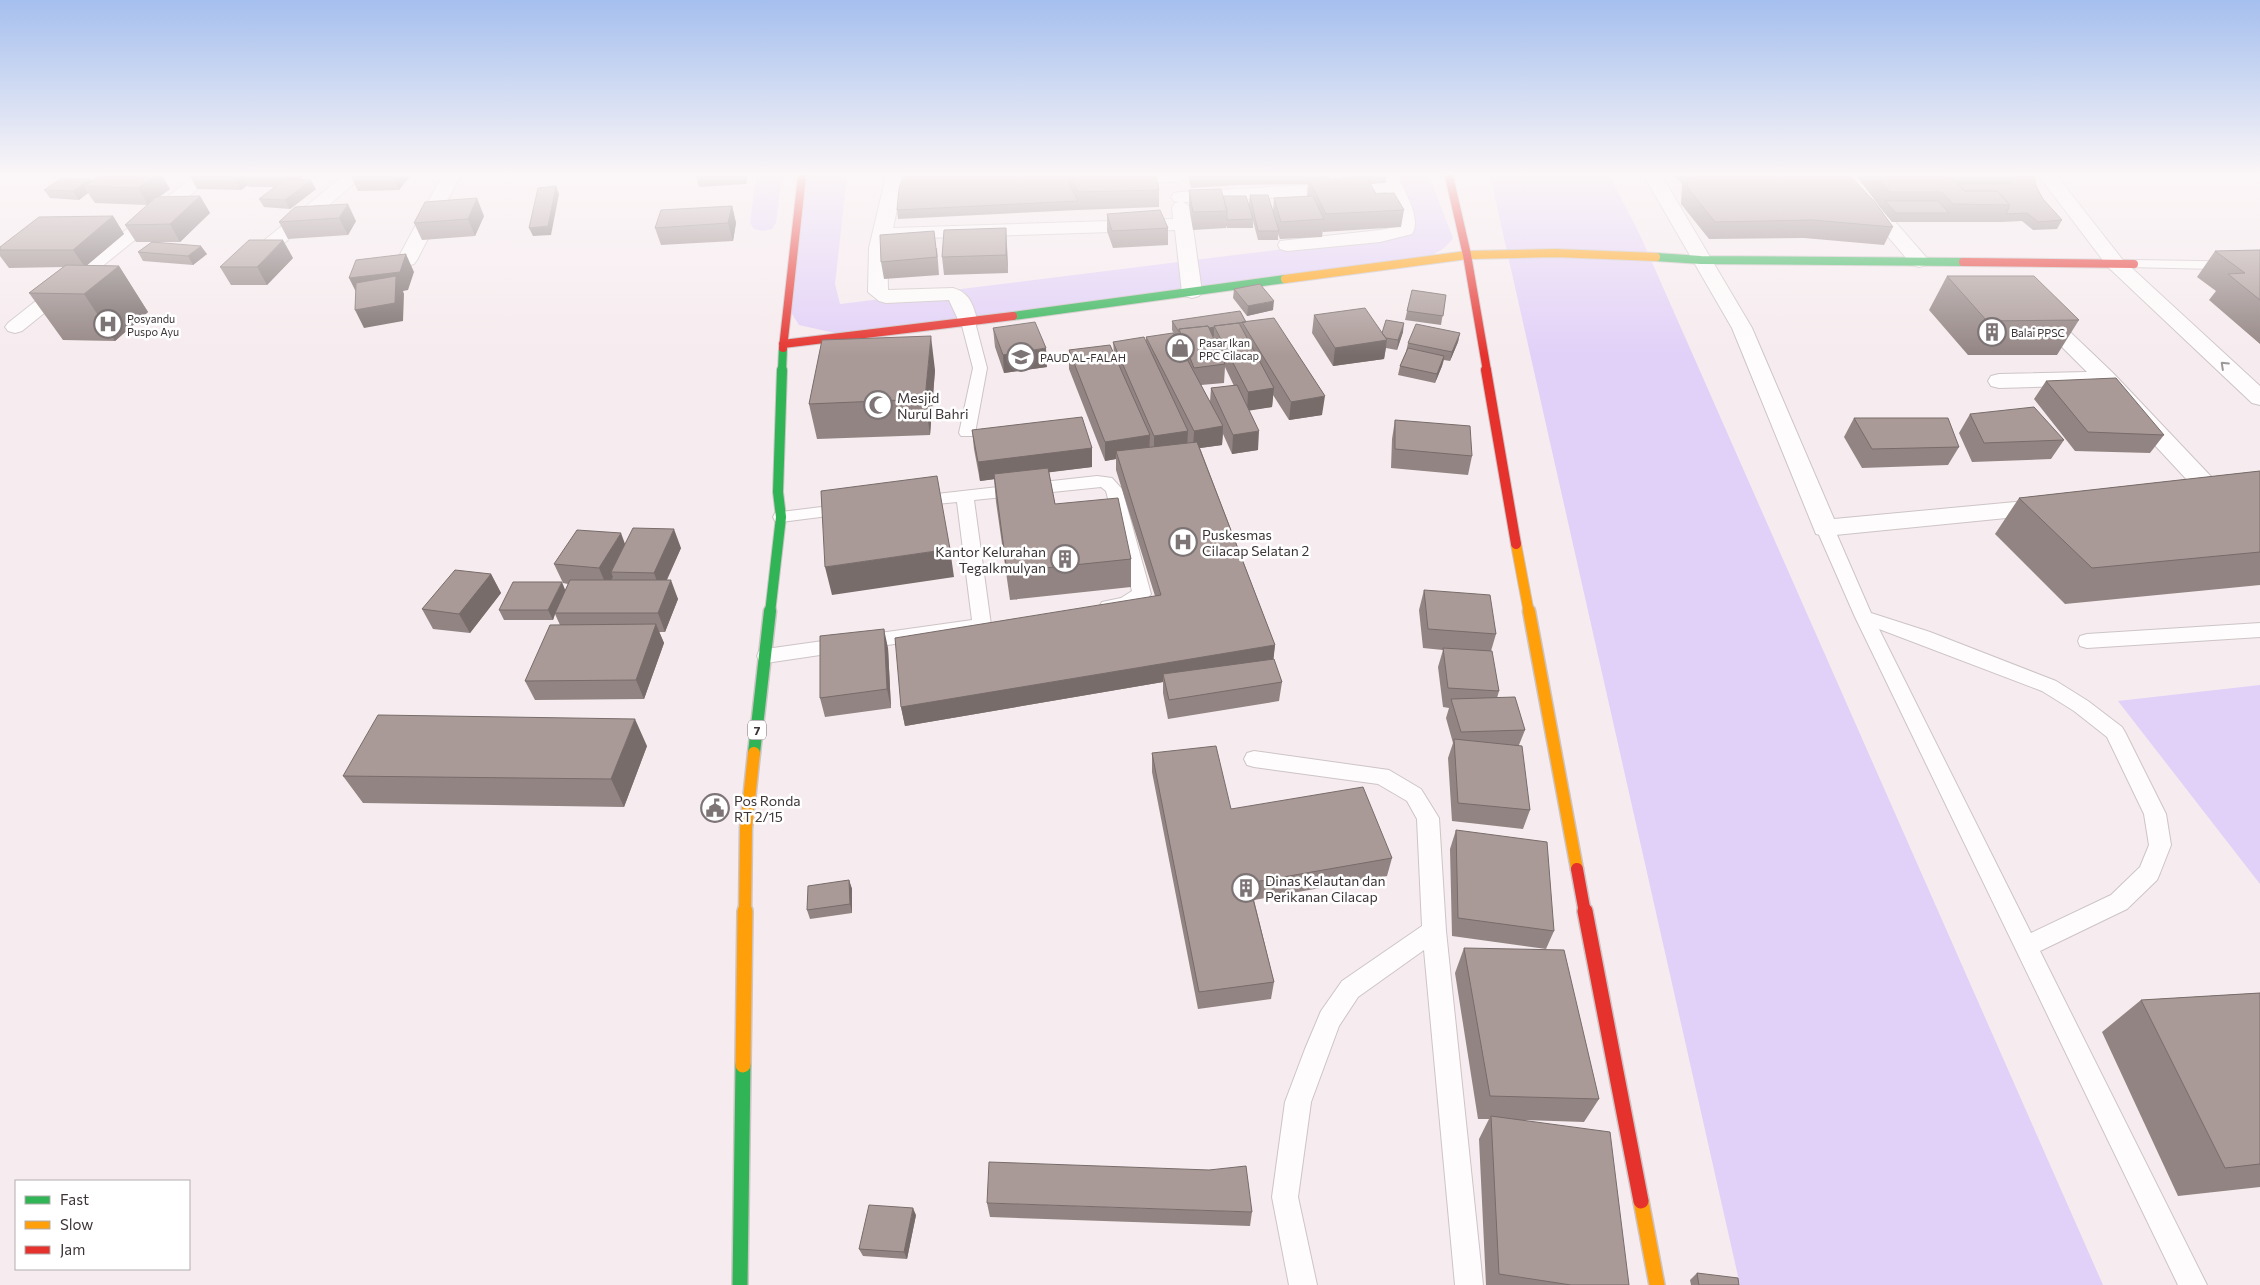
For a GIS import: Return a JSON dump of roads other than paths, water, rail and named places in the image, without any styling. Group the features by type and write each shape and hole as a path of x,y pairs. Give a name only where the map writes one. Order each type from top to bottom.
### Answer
{"main road":[{"name":"7","path":"740,1285 746,828 780,516 778,492 783,344 795,236"},
{"path":"1463,236 1529,623 1656,1285"},
{"path":"783,344 965,311 1190,281 1467,255 1662,256 1702,260 2124,264"}],"street":[{"path":"15,327 129,236"},
{"path":"263,252 282,236"},
{"path":"407,260 419,236"},
{"path":"881,236 878,248 876,271 880,295 886,297 953,294 965,311"},
{"path":"1185,236 1190,281"},
{"path":"1287,245 1380,236"},
{"path":"1688,236 1742,328 1825,528 2072,504"},
{"path":"1898,236 1919,261"},
{"path":"2102,236 2124,264 2260,398"},
{"path":"2124,264 2260,374"},
{"path":"2020,303 2040,313 2221,490 2182,494"},
{"path":"1999,381 2105,378"}],"lane":[{"path":"2124,264 2260,266"},
{"path":"965,311 980,368 967,432"},
{"path":"896,503 1097,481 1106,482 1112,486 1142,594 1126,603 1088,610"},
{"path":"965,496 982,625"},
{"path":"780,516 866,507"},
{"path":"1825,528 1864,617 2193,1285"},
{"path":"1864,617 1922,637 2049,686 2081,706 2115,732 2155,814 2160,845 2148,873 2119,902 2026,947"},
{"path":"766,656 1001,622"},
{"path":"2087,641 2260,630"},
{"path":"1254,759 1382,776 1414,795 1428,818 1434,931 1469,1285"},
{"path":"1303,1285 1285,1197 1298,1102 1317,1049 1330,1018 1350,989 1392,958 1434,931"}],"waterway":[{"path":"818,236 811,284 817,314 839,319 1416,246 1430,238 1429,236"}],"place":[{"name":"Posyandu Puspo Ayu","path":"108,324"},
{"name":"Balai PPSC","path":"1992,332"},
{"name":"Pasar Ikan PPC Cilacap","path":"1180,348"},
{"name":"PAUD AL-FALAH","path":"1021,357"},
{"name":"Mesjid Nurul Bahri","path":"878,405"},
{"name":"Puskesmas Cilacap Selatan 2","path":"1183,542"},
{"name":"Kantor Kelurahan Tegalkmulyan","path":"1065,559"},
{"name":"Pos Ronda RT 2/15","path":"715,808"},
{"name":"Dinas Kelautan dan Perikanan Cilacap","path":"1246,888"}]}
